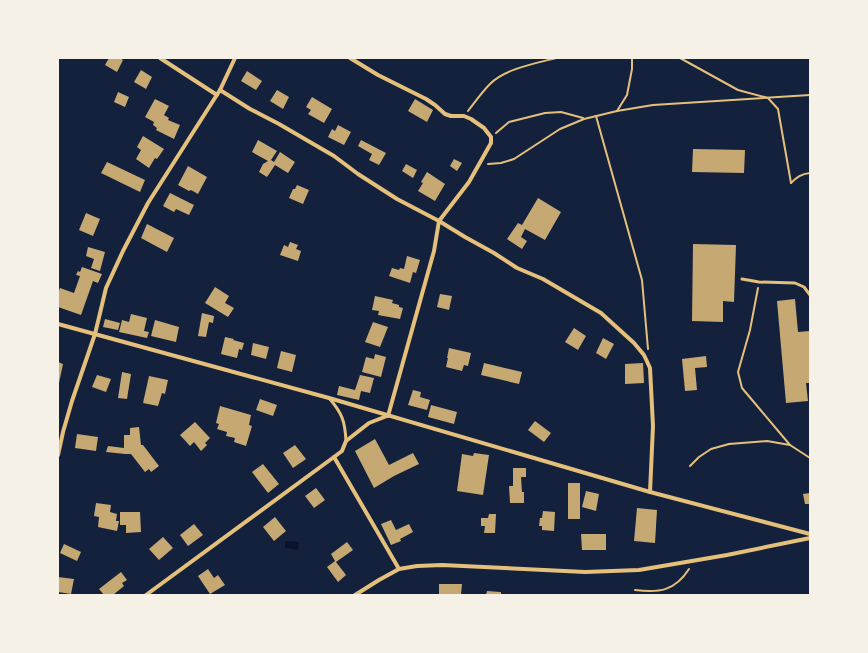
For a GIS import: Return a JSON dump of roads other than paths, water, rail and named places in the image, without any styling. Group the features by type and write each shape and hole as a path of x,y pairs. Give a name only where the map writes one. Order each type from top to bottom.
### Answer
{"street":[{"path":"160,58 217,95"},
{"path":"58,455 72,401 95,334 106,288 148,203 220,90 235,58"},
{"path":"350,58 378,75 426,99 445,114 451,116 464,116 484,128 491,137 491,143 469,182 439,220 434,250 388,416"},
{"path":"220,90 250,109 334,156 358,174 397,199 439,220 517,268 543,279 601,313 634,343 644,355 650,368 653,426 650,492"},
{"path":"58,324 329,398 650,492 810,534"},
{"path":"146,595 334,457 342,450 346,441 369,423 388,416"},
{"path":"334,457 399,569"},
{"path":"355,595 399,569 417,566 442,565 585,572 639,570 727,555 810,538"}],"lane":[{"path":"742,279 759,282 795,283 804,288 810,295"},
{"path":"329,398 338,408 344,420 346,441"}],"water":[{"path":"285,541 299,542 298,550 285,548"}]}
